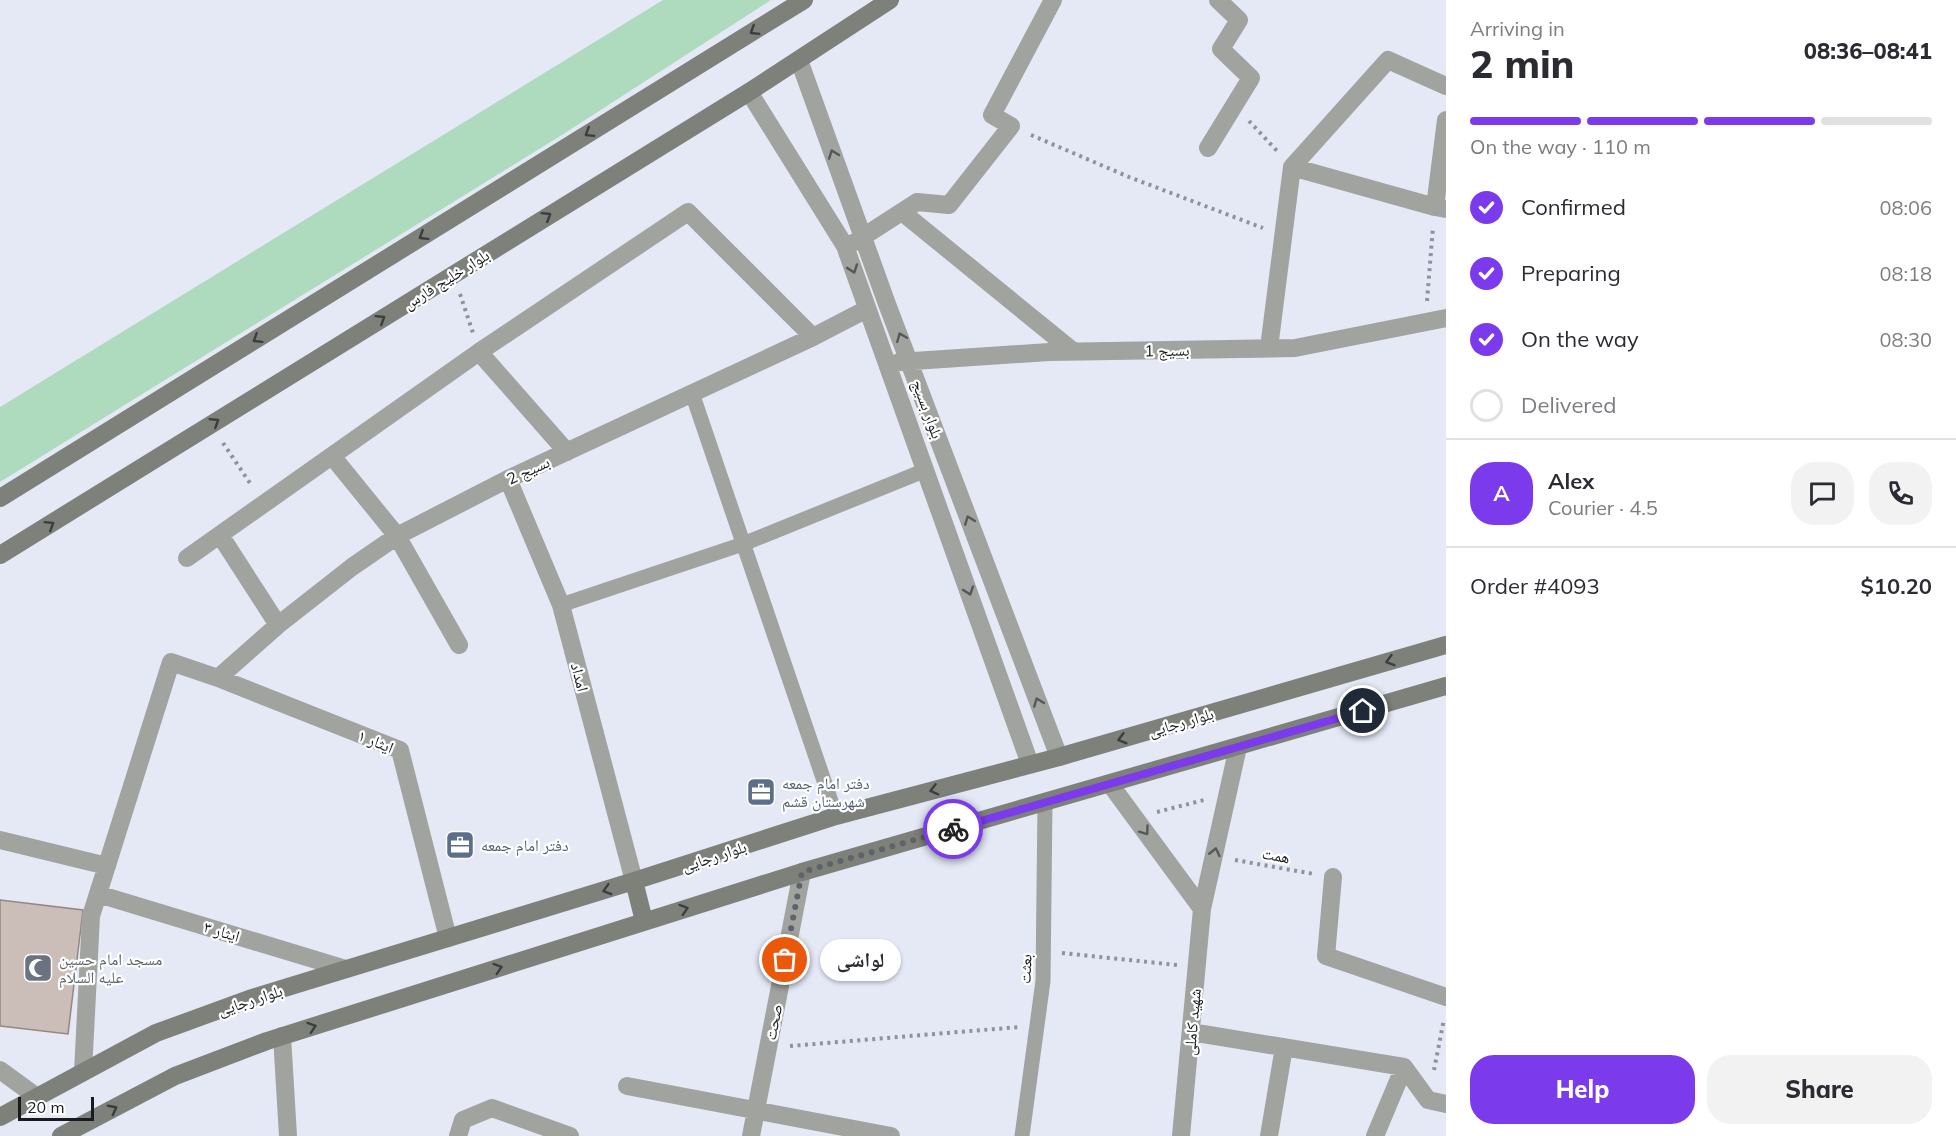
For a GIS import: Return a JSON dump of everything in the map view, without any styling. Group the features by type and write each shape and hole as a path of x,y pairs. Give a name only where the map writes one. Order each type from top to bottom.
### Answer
{"main road":[{"path":"0,498 804,0"},
{"name":"بلوار خلیج فارس","path":"5,547 211,424 749,92 890,0"},
{"name":"بلوار رجایی","path":"0,1117 156,1033 252,998 634,881 836,816 1059,757 1446,645"},
{"path":"62,1136 175,1076 282,1036 802,872 1446,686"},
{"path":"634,881 644,921"}],"street":[{"path":"845,246 864,237 917,202 949,205 1011,126 992,114 1053,0"},
{"path":"1208,148 1251,78 1221,49 1239,20 1218,0"},
{"name":"بلوار بسیج","path":"799,60 887,304 1059,757"},
{"path":"1269,348 1292,167 1388,60 1446,86"},
{"name":"بلوار بسیج","path":"749,92 845,246 1029,764"},
{"path":"1292,167 1440,208 1446,120"},
{"path":"187,558 479,352 688,212 813,337"},
{"path":"902,212 1074,352"},
{"name":"بسیج 2","path":"218,678 278,625 352,567 398,536 508,479 813,337 867,309"},
{"name":"بسیج 1","path":"886,363 1074,352 1294,348 1446,318"},
{"path":"479,352 567,452"},
{"path":"332,456 398,536 459,645"},
{"name":"امداد","path":"508,479 561,605 634,881"},
{"path":"220,535 278,625"},
{"name":"ایثار ۱","path":"107,866 171,662 218,678 400,750 448,938"},
{"name":"شهید کاملی","path":"1181,1136 1202,909 1238,747"},
{"path":"1110,784 1202,909"},
{"path":"0,840 107,866 91,916 83,1072"},
{"name":"صحت","path":"751,1136 802,872"},
{"path":"1334,877 1326,956 1446,997"},
{"name":"ایثار ۳","path":"98,894 346,969"},
{"path":"1191,1032 1404,1067 1437,1102"},
{"path":"282,1036 288,1136"},
{"path":"1269,1136 1284,1047"},
{"path":"1375,1136 1404,1067"},
{"path":"0,1070 37,1097"},
{"path":"627,1086 891,1136"},
{"path":"458,1136 463,1120 492,1107 570,1136"}],"lane":[{"path":"692,393 836,816"},
{"path":"561,605 744,544 926,471"},
{"name":"بعثت","path":"1022,1136 1043,981 1045,802"}],"path":[{"path":"1234,105 1292,167"},
{"path":"1011,126 1129,177 1283,236"},
{"path":"1425,322 1440,208"},
{"path":"453,274 479,352"},
{"path":"211,424 264,504"},
{"path":"1135,818 1228,794"},
{"name":"همت","path":"1214,856 1334,877"},
{"path":"1044,951 1197,967"},
{"path":"1437,1102 1444,1018"},
{"path":"768,1048 1037,1025"}],"green space":[{"path":"663,0 771,0 565,133 0,482 0,407"}],"building":[{"name":"مسجد امام حسین علیه السلام","path":"0,900 83,910 68,1034 0,1026"}],"way so far":[{"path":"785,960 802,872 953,829"}],"place":[{"name":"دفتر امام جمعه شهرستان قشم","path":"761,792"},
{"name":"دفتر امام جمعه","path":"460,845"},
{"name":"لواشی","path":"785,960"},
{"name":"مسجد امام حسین علیه السلام","path":"38,968"}],"route":[{"path":"953,829 1363,711"}]}
